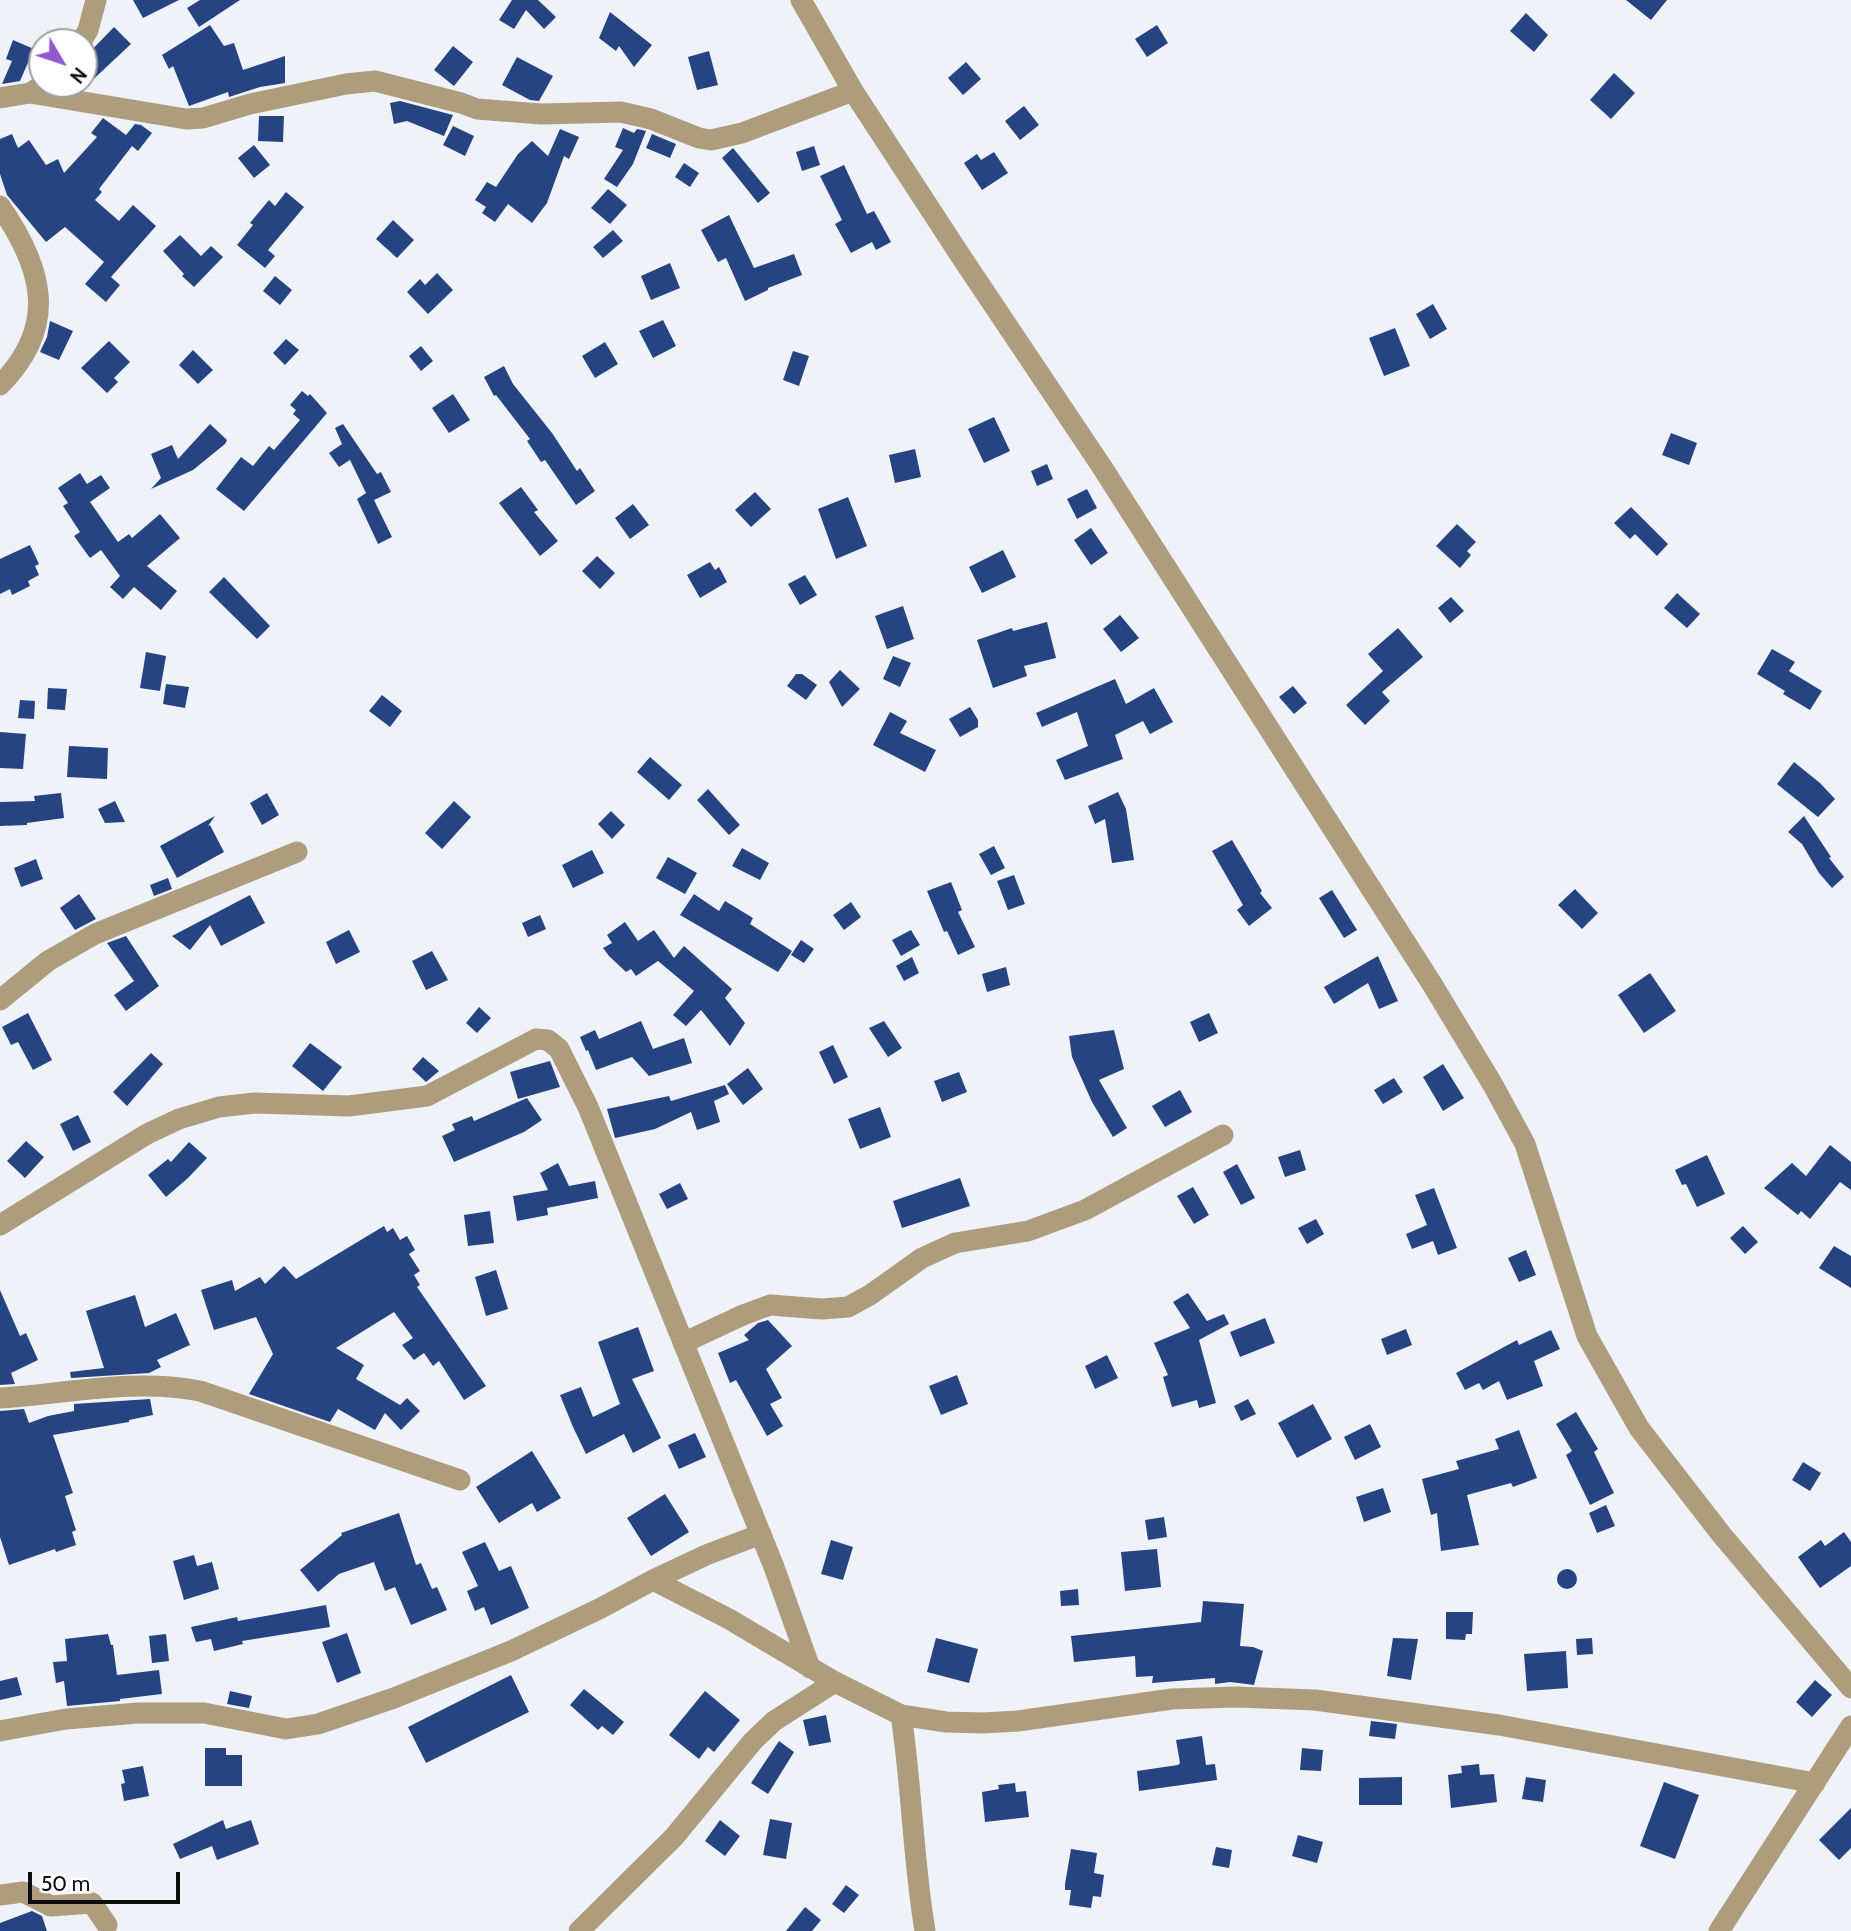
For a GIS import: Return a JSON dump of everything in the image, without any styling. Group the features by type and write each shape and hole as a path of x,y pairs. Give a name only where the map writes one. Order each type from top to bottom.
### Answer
{"street":[{"path":"89,28 96,0"},
{"path":"801,0 853,91 1102,467 1432,984 1493,1085 1525,1144 1587,1336 1639,1428 1721,1534 1851,1688"},
{"path":"82,98 186,119 202,118 250,104 318,90 375,81 477,109 541,114 621,112 711,140 742,133 853,91"},
{"path":"0,98 28,91"},
{"path":"0,206 22,239 33,265 39,301 36,327 27,349 11,374 0,385"},
{"path":"0,1000 48,961 95,934 297,852"},
{"path":"0,1225 147,1134 179,1119 219,1107 255,1103 374,1105 426,1096 536,1039 548,1040 559,1049 578,1083 761,1534 810,1668"},
{"path":"683,1343 743,1315 770,1306 822,1309 848,1307 870,1295 922,1258 955,1244 1028,1231 1085,1210 1223,1135"},
{"path":"0,1398 147,1386 200,1391 460,1480"},
{"path":"0,1731 66,1719 138,1713 204,1713 286,1729 318,1724 394,1698 511,1651 706,1555 761,1534"},
{"path":"653,1580 729,1619 835,1682 901,1715 983,1723 1018,1721 1172,1699 1237,1697 1315,1700 1499,1725 1815,1783"},
{"path":"579,1931 674,1837 752,1741 774,1721 835,1682"},
{"path":"901,1715 909,1765 917,1875 925,1931"},
{"path":"1719,1931 1851,1726"},
{"path":"0,1895 23,1892 51,1906 92,1903 107,1925"}],"building":[{"path":"133,0 179,0 143,18"},
{"path":"200,0 240,0 199,27 187,8"},
{"path":"512,0 538,0 556,17 544,29 526,10 514,29 499,20"},
{"path":"1626,0 1667,0 1651,20"},
{"path":"610,12 652,45 634,67 619,46 616,51 599,38"},
{"path":"1526,13 1548,35 1534,52 1510,31"},
{"path":"210,25 224,46 234,43 243,70 285,56 285,83 260,87 229,97 228,92 189,106 173,66 169,69 162,55"},
{"path":"1157,25 1168,43 1147,57 1135,39"},
{"path":"114,27 131,44 98,75 98,44"},
{"path":"13,40 28,46 28,63 20,81 2,84 12,61 6,59"},
{"path":"453,46 473,62 454,86 434,70"},
{"path":"709,51 718,85 697,90 688,57"},
{"path":"517,57 553,76 539,101 530,100 502,85"},
{"path":"966,62 981,79 963,95 948,78"},
{"path":"1614,73 1635,93 1611,119 1590,100"},
{"path":"400,101 453,115 444,136 407,121 394,124 390,103"},
{"path":"1024,106 1039,125 1020,140 1005,121"},
{"path":"259,116 284,116 283,142 258,141"},
{"path":"103,118 126,135 135,124 152,133 138,151 132,146 99,189 102,192 95,200 119,221 133,205 156,226 111,277 120,285 106,302 85,284 104,262 65,227 46,242 7,195 0,174 0,139 12,134 18,148 29,140 46,165 58,159 64,173 97,137 91,133"},
{"path":"453,126 474,136 465,156 443,145"},
{"path":"623,128 634,133 637,129 646,131 633,164 617,187 604,179 623,150 615,147"},
{"path":"560,129 579,137 569,159 564,156 547,203 532,223 508,204 495,222 482,213 486,207 475,200 487,182 496,187 518,154 532,141 548,156"},
{"path":"652,134 676,144 670,158 646,148"},
{"path":"254,145 270,165 254,178 238,158"},
{"path":"814,146 820,165 802,171 796,152"},
{"path":"733,148 770,193 758,203 722,158"},
{"path":"994,152 1008,173 982,190 964,163 977,154 981,160"},
{"path":"684,163 699,173 690,187 675,177"},
{"path":"844,165 867,214 874,211 891,242 876,250 872,242 851,253 835,224 842,220 820,176"},
{"path":"608,189 627,205 610,224 591,208"},
{"path":"286,192 304,207 268,250 275,256 265,268 237,245 253,225 250,223 269,200 275,206"},
{"path":"729,215 754,268 794,254 802,275 768,288 745,301 726,258 718,262 701,230"},
{"path":"393,220 414,240 397,258 376,239"},
{"path":"613,230 623,241 603,258 593,247"},
{"path":"180,235 201,256 211,246 223,257 194,287 163,251"},
{"path":"670,263 680,288 651,300 641,276"},
{"path":"437,273 453,290 428,314 407,292 420,279 425,285"},
{"path":"275,276 292,290 280,305 263,291"},
{"path":"1433,304 1447,329 1430,339 1416,314"},
{"path":"663,320 676,346 653,358 639,331"},
{"path":"50,321 73,331 59,360 40,352"},
{"path":"1395,328 1410,366 1384,376 1369,338"},
{"path":"286,339 299,350 285,365 273,353"},
{"path":"109,341 130,362 114,378 118,382 107,393 81,368"},
{"path":"605,342 618,364 595,378 582,356"},
{"path":"421,346 433,361 421,371 409,356"},
{"path":"193,350 213,370 198,384 179,365"},
{"path":"793,351 809,356 799,386 783,380"},
{"path":"504,366 513,384 552,433 577,471 580,468 595,491 576,505 545,460 541,462 527,441 530,439 496,395 494,396 484,377"},
{"path":"302,391 308,396 310,394 327,413 244,511 216,489 241,457 253,466 269,446 274,450 300,420 293,414 296,410 290,405"},
{"path":"453,394 470,420 449,433 432,408"},
{"path":"994,417 1010,451 984,463 968,429"},
{"path":"210,424 227,440 225,444 193,470 151,489 161,478 151,454 172,445 178,459"},
{"path":"343,424 377,474 381,472 391,492 374,500 392,537 378,544 357,499 366,493 350,460 339,467 329,453 342,444 335,428"},
{"path":"1671,433 1697,443 1689,465 1662,455"},
{"path":"915,449 921,477 895,483 889,455"},
{"path":"1047,464 1053,479 1037,486 1031,471"},
{"path":"80,473 87,484 101,475 110,488 90,502 118,542 129,534 132,538 160,514 180,538 147,566 177,591 161,610 134,587 123,599 110,587 120,576 101,550 90,558 74,536 80,532 63,506 68,503 58,488"},
{"path":"521,487 538,510 534,512 558,541 540,556 499,503"},
{"path":"1087,489 1097,508 1077,519 1067,499"},
{"path":"755,492 771,509 751,527 735,510"},
{"path":"848,497 867,546 836,559 818,509"},
{"path":"633,504 649,525 630,539 615,518"},
{"path":"1631,507 1668,544 1657,556 1635,534 1630,539 1614,523"},
{"path":"1457,524 1476,542 1467,551 1471,555 1460,568 1436,546"},
{"path":"1091,528 1108,553 1091,565 1074,540"},
{"path":"30,545 39,564 35,566 39,575 28,581 30,586 12,595 10,589 0,594 0,559"},
{"path":"1003,550 1016,577 982,593 969,567"},
{"path":"597,556 615,573 600,589 582,571"},
{"path":"710,562 715,570 719,567 727,582 700,598 687,575"},
{"path":"805,575 817,595 800,605 788,584"},
{"path":"224,577 270,626 257,639 209,592"},
{"path":"1677,593 1700,614 1687,628 1664,608"},
{"path":"1451,597 1464,611 1450,623 1438,608"},
{"path":"903,606 914,639 887,649 875,616"},
{"path":"1120,615 1139,638 1121,652 1103,629"},
{"path":"1047,622 1056,658 1024,666 1027,676 993,688 977,640 1012,628 1013,631"},
{"path":"1398,628 1423,657 1382,692 1390,701 1365,725 1346,705 1383,671 1368,654"},
{"path":"1772,649 1795,662 1789,671 1822,691 1810,710 1757,674"},
{"path":"146,652 166,656 160,691 140,688"},
{"path":"893,656 911,663 900,687 883,679"},
{"path":"840,670 860,689 842,707 829,682"},
{"path":"796,674 802,674 817,685 806,700 787,686"},
{"path":"1115,679 1126,704 1154,688 1173,722 1150,734 1143,721 1115,735 1123,759 1065,780 1056,760 1088,746 1077,712 1042,727 1036,713"},
{"path":"166,684 189,687 185,708 163,704"},
{"path":"1293,686 1307,703 1294,714 1279,697"},
{"path":"48,688 67,689 65,710 47,709"},
{"path":"382,695 402,711 390,727 369,711"},
{"path":"20,700 35,701 34,719 18,718"},
{"path":"970,707 978,720 978,727 960,737 949,719"},
{"path":"890,712 907,721 900,733 936,750 925,772 873,745"},
{"path":"0,732 26,734 23,769 0,768"},
{"path":"69,746 108,748 107,779 67,777"},
{"path":"650,757 682,785 669,800 637,772"},
{"path":"1794,762 1835,799 1818,817 1777,784"},
{"path":"708,789 740,825 729,835 697,800"},
{"path":"1118,792 1126,809 1134,860 1112,863 1105,819 1095,824 1088,806"},
{"path":"61,793 64,818 27,825 0,826 0,802 35,801 34,796"},
{"path":"267,793 279,815 262,825 250,803"},
{"path":"115,801 125,822 105,823 98,809"},
{"path":"454,801 471,817 442,849 425,833"},
{"path":"611,811 625,825 612,839 598,824"},
{"path":"215,816 208,826 210,825 224,852 177,878 160,846"},
{"path":"1804,816 1831,857 1829,858 1844,877 1832,888 1819,873 1802,844 1788,832"},
{"path":"1232,840 1262,891 1260,893 1272,908 1249,926 1237,910 1243,905 1212,851"},
{"path":"994,846 1005,868 991,875 979,854"},
{"path":"742,848 769,863 760,880 732,866"},
{"path":"592,850 604,873 573,888 562,865"},
{"path":"668,857 697,873 685,894 656,878"},
{"path":"36,859 43,879 21,887 14,868"},
{"path":"1014,875 1025,904 1008,910 997,881"},
{"path":"168,878 172,889 154,896 150,885"},
{"path":"951,882 962,910 958,912 975,947 958,955 947,931 944,932 927,891"},
{"path":"1575,889 1598,913 1582,929 1558,905"},
{"path":"1332,890 1357,930 1344,938 1319,898"},
{"path":"79,894 96,919 75,930 60,908"},
{"path":"694,894 719,911 725,901 753,918 750,924 792,951 778,972 680,915"},
{"path":"250,895 265,923 221,946 210,925 190,950 172,936"},
{"path":"851,902 861,917 844,930 833,915"},
{"path":"540,915 546,929 528,937 522,923"},
{"path":"625,922 638,941 654,930 674,958 684,946 732,989 725,998 745,1023 730,1046 701,1010 686,1026 673,1015 694,991 658,961 636,976 631,969 626,972 609,956 603,948 612,943 607,935"},
{"path":"349,930 360,952 336,964 326,942"},
{"path":"911,930 920,945 901,956 892,940"},
{"path":"126,936 159,986 126,1011 114,995 134,981 107,943"},
{"path":"801,940 814,949 804,963 791,955"},
{"path":"432,951 448,980 426,990 412,961"},
{"path":"1378,956 1398,1001 1379,1009 1368,983 1334,1004 1324,987"},
{"path":"912,957 919,973 904,981 896,966"},
{"path":"1006,967 1010,985 987,992 982,974"},
{"path":"1650,973 1676,1011 1644,1033 1618,995"},
{"path":"479,1007 491,1018 477,1033 466,1023"},
{"path":"28,1013 52,1060 33,1070 18,1042 11,1045 2,1027"},
{"path":"1209,1013 1218,1033 1199,1042 1190,1022"},
{"path":"641,1021 653,1049 684,1038 692,1063 649,1076 632,1057 596,1070 580,1037 595,1030 599,1039"},
{"path":"884,1021 902,1048 888,1057 869,1028"},
{"path":"1114,1030 1124,1069 1099,1080 1127,1128 1113,1137 1092,1102 1072,1057 1069,1036"},
{"path":"310,1043 342,1067 323,1091 292,1066"},
{"path":"833,1045 848,1077 834,1084 819,1052"},
{"path":"151,1053 163,1064 127,1106 113,1092"},
{"path":"423,1057 439,1071 426,1082 412,1069"},
{"path":"550,1061 560,1087 518,1099 510,1072"},
{"path":"1443,1064 1464,1098 1443,1111 1423,1077"},
{"path":"748,1068 763,1089 743,1105 727,1084"},
{"path":"959,1072 967,1092 942,1102 934,1081"},
{"path":"1394,1078 1403,1092 1383,1104 1374,1090"},
{"path":"725,1085 729,1094 714,1101 720,1122 697,1130 691,1112 655,1129 615,1138 607,1109 669,1096 671,1101"},
{"path":"1180,1090 1192,1112 1165,1127 1152,1106"},
{"path":"527,1098 542,1120 524,1132 454,1162 442,1136 455,1130 452,1124 472,1116 474,1121"},
{"path":"880,1107 891,1137 860,1149 848,1119"},
{"path":"78,1115 91,1142 73,1151 60,1124"},
{"path":"26,1141 44,1157 25,1178 7,1161"},
{"path":"189,1142 207,1158 166,1197 148,1175 168,1159 171,1162"},
{"path":"1830,1145 1851,1162 1851,1190 1840,1182 1810,1219 1801,1211 1798,1215 1764,1188 1792,1163 1806,1176"},
{"path":"1300,1150 1306,1170 1285,1177 1278,1157"},
{"path":"1707,1155 1725,1194 1697,1207 1686,1184 1682,1185 1675,1170"},
{"path":"558,1163 569,1186 595,1181 598,1198 547,1208 548,1215 517,1221 513,1196 548,1190 540,1173"},
{"path":"1237,1164 1255,1198 1241,1205 1223,1172"},
{"path":"960,1178 970,1206 902,1228 893,1201"},
{"path":"680,1183 688,1199 667,1209 659,1194"},
{"path":"1193,1187 1209,1215 1194,1224 1177,1196"},
{"path":"1434,1188 1457,1248 1438,1255 1433,1241 1412,1249 1406,1234 1427,1225 1415,1195"},
{"path":"490,1211 494,1243 468,1246 464,1215"},
{"path":"1316,1219 1324,1234 1307,1244 1298,1228"},
{"path":"384,1226 387,1232 393,1228 400,1240 407,1236 415,1250 409,1254 420,1271 414,1275 420,1285 417,1287 486,1386 464,1400 439,1361 433,1366 424,1353 414,1360 402,1345 413,1338 394,1312 336,1348 364,1365 356,1379 400,1405 407,1398 420,1411 401,1430 385,1413 375,1430 338,1409 330,1422 249,1394 273,1354 256,1317 214,1330 201,1290 232,1280 235,1291 260,1277 265,1284 284,1266 296,1279"},
{"path":"1743,1226 1758,1242 1745,1254 1730,1238"},
{"path":"1834,1246 1851,1256 1851,1288 1819,1268"},
{"path":"1526,1250 1536,1275 1519,1282 1508,1258"},
{"path":"496,1270 508,1309 486,1316 475,1277"},
{"path":"0,1290 20,1336 26,1333 38,1360 11,1373 15,1384 0,1385"},
{"path":"1188,1293 1207,1321 1224,1314 1229,1324 1199,1340 1216,1403 1199,1408 1197,1400 1172,1407 1163,1377 1168,1375 1154,1343 1190,1328 1173,1302"},
{"path":"135,1295 145,1327 176,1313 190,1345 157,1360 161,1367 149,1373 71,1378 70,1372 104,1368 86,1311"},
{"path":"1265,1318 1275,1343 1240,1357 1230,1332"},
{"path":"768,1320 792,1346 766,1369 782,1398 770,1404 783,1426 767,1436 736,1380 730,1383 718,1353 749,1340 744,1335 758,1323"},
{"path":"638,1327 654,1371 632,1379 661,1438 633,1453 624,1434 586,1454 560,1395 581,1387 593,1417 620,1404 598,1342"},
{"path":"1406,1329 1412,1345 1387,1355 1381,1339"},
{"path":"1551,1330 1560,1349 1534,1361 1543,1386 1507,1400 1499,1381 1483,1390 1479,1383 1465,1390 1456,1373 1517,1340 1519,1345"},
{"path":"1107,1355 1118,1378 1095,1389 1085,1366"},
{"path":"957,1375 968,1404 941,1415 929,1386"},
{"path":"150,1399 153,1415 129,1422 53,1435 73,1493 65,1496 76,1530 72,1532 76,1545 56,1552 55,1549 9,1565 0,1537 0,1411 24,1409 29,1423 74,1411 74,1404"},
{"path":"1248,1399 1256,1414 1241,1421 1234,1406"},
{"path":"1313,1404 1332,1439 1297,1458 1278,1423"},
{"path":"1576,1412 1598,1449 1594,1452 1614,1493 1590,1505 1566,1455 1572,1451 1556,1424"},
{"path":"1370,1424 1381,1447 1355,1460 1344,1437"},
{"path":"1519,1430 1537,1478 1513,1487 1511,1483 1467,1495 1479,1545 1441,1551 1437,1513 1431,1515 1422,1479 1459,1469 1456,1461 1499,1449 1495,1439"},
{"path":"695,1433 706,1457 679,1469 668,1445"},
{"path":"532,1451 561,1498 537,1512 532,1503 499,1523 476,1487"},
{"path":"1803,1462 1821,1473 1810,1491 1792,1480"},
{"path":"1383,1488 1391,1512 1364,1522 1356,1497"},
{"path":"665,1494 689,1532 651,1556 627,1518"},
{"path":"1606,1505 1615,1526 1597,1533 1589,1513"},
{"path":"399,1513 416,1565 421,1563 432,1589 437,1587 447,1610 411,1625 395,1587 385,1591 374,1562 339,1574 318,1592 300,1570 342,1535 341,1533"},
{"path":"1164,1517 1167,1537 1148,1540 1145,1520"},
{"path":"1844,1532 1851,1542 1851,1566 1820,1588 1798,1557 1821,1540 1825,1546"},
{"path":"831,1540 853,1547 843,1580 821,1574"},
{"path":"485,1542 499,1571 511,1566 529,1608 491,1625 484,1607 475,1611 467,1591 478,1586 462,1552"},
{"path":"1157,1549 1161,1587 1125,1591 1121,1552"},
{"path":"194,1555 197,1566 212,1562 219,1589 184,1600 173,1561"},
{"path":"1567,1569 1574,1572 1577,1579 1574,1586 1567,1589 1560,1586 1557,1579 1560,1572"},
{"path":"1078,1589 1079,1605 1061,1606 1060,1591"},
{"path":"1203,1601 1244,1604 1240,1646 1263,1651 1254,1685 1230,1682 1215,1684 1215,1678 1152,1683 1153,1676 1136,1677 1135,1656 1074,1662 1071,1636 1201,1622"},
{"path":"326,1605 330,1627 242,1641 243,1644 214,1651 211,1639 196,1642 191,1627 237,1617 238,1621"},
{"path":"1446,1612 1473,1612 1472,1634 1466,1634 1465,1640 1446,1639"},
{"path":"347,1633 361,1673 337,1683 322,1642"},
{"path":"108,1634 113,1645 117,1675 159,1670 162,1694 67,1706 64,1681 56,1683 53,1662 67,1661 65,1639"},
{"path":"166,1634 169,1661 152,1663 149,1636"},
{"path":"936,1638 978,1649 969,1683 927,1672"},
{"path":"1393,1638 1418,1639 1411,1680 1387,1676"},
{"path":"1592,1638 1593,1654 1577,1655 1576,1639"},
{"path":"1566,1651 1568,1688 1527,1691 1524,1654"},
{"path":"511,1675 529,1712 426,1763 408,1727"},
{"path":"17,1677 22,1695 0,1700 0,1681"},
{"path":"1815,1680 1832,1695 1812,1717 1796,1702"},
{"path":"584,1689 624,1722 613,1735 602,1726 598,1730 570,1705"},
{"path":"230,1691 252,1696 249,1708 227,1704"},
{"path":"705,1691 740,1720 714,1752 708,1747 699,1759 669,1735"},
{"path":"826,1715 831,1742 809,1746 803,1720"},
{"path":"1371,1721 1397,1724 1395,1739 1369,1736"},
{"path":"1202,1736 1206,1765 1215,1764 1217,1780 1139,1791 1137,1771 1178,1765 1180,1763 1176,1740"},
{"path":"779,1741 794,1752 768,1794 751,1783"},
{"path":"205,1748 226,1748 226,1755 242,1755 242,1786 205,1786"},
{"path":"1302,1748 1323,1750 1321,1771 1300,1770"},
{"path":"1479,1764 1480,1775 1494,1774 1497,1802 1451,1808 1448,1775 1462,1773 1461,1766"},
{"path":"143,1766 149,1796 124,1801 121,1784 125,1783 122,1770"},
{"path":"1402,1777 1402,1805 1359,1805 1359,1778"},
{"path":"1526,1777 1546,1780 1543,1802 1522,1799"},
{"path":"1664,1782 1699,1795 1675,1859 1640,1846"},
{"path":"1015,1783 1016,1792 1026,1791 1029,1817 985,1822 982,1792 999,1789 998,1785"},
{"path":"1851,1808 1851,1848 1839,1860 1819,1840"},
{"path":"770,1819 792,1823 786,1859 763,1855"},
{"path":"223,1820 226,1829 251,1820 259,1844 217,1860 212,1846 180,1859 173,1844"},
{"path":"720,1820 740,1836 725,1856 705,1841"},
{"path":"1298,1835 1323,1842 1317,1863 1292,1856"},
{"path":"1216,1847 1232,1850 1229,1868 1212,1865"},
{"path":"1071,1849 1097,1853 1094,1873 1104,1875 1101,1897 1093,1896 1091,1908 1069,1905 1071,1890 1065,1890 1065,1884"},
{"path":"846,1885 859,1895 844,1913 832,1904"},
{"path":"805,1907 821,1920 812,1931 786,1931"},
{"path":"32,1911 42,1916 47,1931 0,1931 0,1923"}]}
